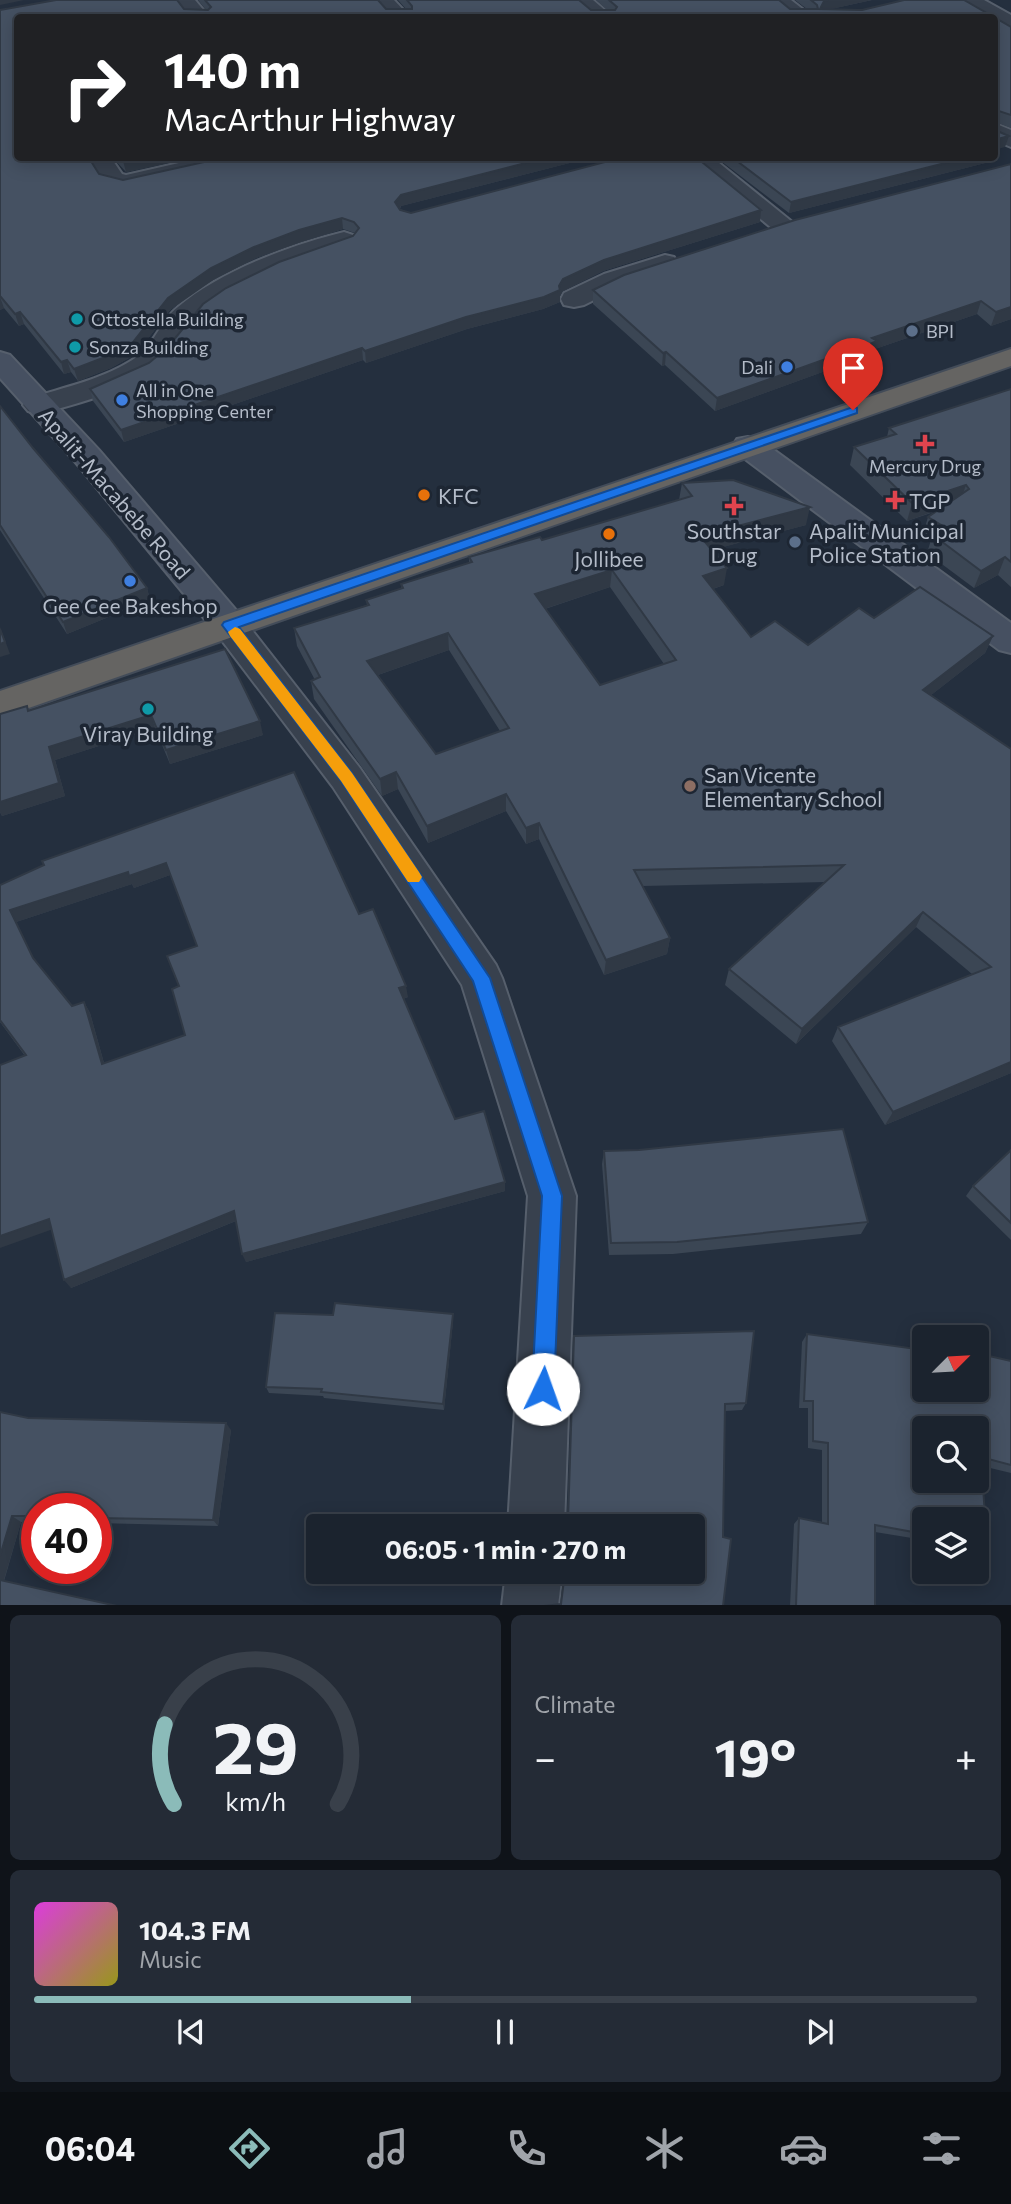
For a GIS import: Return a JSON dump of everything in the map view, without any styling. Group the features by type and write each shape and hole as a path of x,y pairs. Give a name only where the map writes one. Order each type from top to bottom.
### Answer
{"highway":[{"path":"0,705 1011,357"}],"main road":[{"name":"Apalit-Macabebe Road","path":"0,361 88,457 229,625"},
{"path":"748,446 1011,641"}],"street":[{"path":"184,0 196,14"},
{"path":"382,0 397,14"},
{"path":"580,0 599,14"},
{"path":"777,0 798,14"},
{"path":"969,0 994,14"},
{"path":"101,161 113,178 126,182 217,161"},
{"path":"703,161 783,225"},
{"path":"757,233 810,218"},
{"path":"38,405 133,371 158,354 176,323 201,304 301,253 344,240"},
{"path":"574,299 613,280 692,254"},
{"path":"229,625 346,777 481,978 552,1196 537,1514"},
{"path":"530,1605 533,1584"}],"building":[{"path":"56,0 177,0 184,9 208,10 211,7 205,0 378,0 386,9 412,9 407,0 579,0 591,10 615,10 617,7 609,0 779,0 790,9 818,9 811,0 828,0 824,1 820,9 862,10 904,0 964,0 988,14 14,14 14,161 91,161 99,174 123,180 208,161 533,161 401,195 395,202 400,210 411,213 609,161 701,161 761,210 604,260 563,279 560,290 544,297 466,317 365,351 362,348 121,430 90,389 149,363 168,347 203,304 226,288 279,262 353,236 359,228 354,222 342,218 254,247 211,268 168,298 133,342 108,356 74,369 67,360 61,362 20,312 15,314 0,296 0,10"},
{"path":"998,20 1011,27 1011,115 998,111"},
{"path":"998,131 1009,136 998,139"},
{"path":"737,161 953,161 791,202"},
{"path":"1011,164 1011,307 996,312 981,301 872,338 877,341 834,359 831,357 717,398 593,290 624,275 795,220"},
{"path":"1011,389 1011,562 1005,557 981,571 933,535 946,528 928,517 969,489 966,485 912,503 854,447 896,434 889,428"},
{"path":"0,406 109,537 147,588 63,622 0,525"},
{"path":"733,480 810,507 700,536 727,568 703,576 751,637 775,621 808,645 859,608 874,618 920,587 993,636 923,690 1011,749 1011,1062 893,1112 838,1027 991,967 923,912 802,1029 729,969 844,865 634,870 670,938 606,960 539,823 526,828 506,794 427,826 396,772 380,779 311,681 320,677 294,628 369,605 366,600 403,588 401,584 472,562 469,557 540,537 542,540 692,496 682,483","holes":["612,570 676,660 600,685 535,594","448,633 509,728 436,754 367,661"]},
{"path":"0,629 5,642 0,644"},
{"path":"225,649 260,721 166,750 151,715 49,747 59,783 0,802 0,714 27,706 28,711"},
{"path":"294,772 359,914 373,909 406,986 399,988 455,1119 484,1111 505,1182 242,1254 234,1211 64,1280 49,1219 0,1236 0,1065 26,1055 0,1020 0,885 44,865 42,861","holes":["166,863 197,946 167,956 179,986 172,989 185,1035 102,1064 84,1002 72,1006 33,958 10,910 128,872 129,876"]},
{"path":"843,1129 868,1222 677,1242 611,1243 604,1151 639,1150"},
{"path":"1011,1150 1011,1223 973,1186"},
{"path":"335,1303 453,1314 443,1404 321,1392 322,1389 266,1387 275,1313 333,1315"},
{"path":"754,1331 746,1403 725,1404 723,1537 731,1539 723,1605 552,1605 561,1604 564,1584 705,1584 705,1514 568,1514 574,1336"},
{"path":"807,1334 912,1348 912,1402 989,1402 989,1356 1011,1361 1011,1465 989,1459 989,1416 912,1416 912,1493 983,1493 984,1507 912,1507 912,1532 875,1525 875,1605 796,1605 799,1518 828,1524 828,1443 813,1441 813,1401 804,1401"},
{"path":"0,1412 28,1418 226,1423 213,1520 112,1518 112,1493 21,1493 21,1516 12,1516 0,1556"},
{"path":"0,1580 112,1605 0,1605"}],"slow traffic":[{"path":"235,632 346,777 413,877"}],"place":[{"name":"Ottostella Building","path":"77,319"},
{"name":"BPI","path":"912,331"},
{"name":"Sonza Building","path":"75,347"},
{"name":"Dali","path":"787,367"},
{"name":"All in One Shopping Center","path":"122,400"},
{"name":"Mercury Drug","path":"925,444"},
{"name":"KFC","path":"424,495"},
{"name":"TGP","path":"895,500"},
{"name":"Southstar Drug","path":"734,506"},
{"name":"Jollibee","path":"609,534"},
{"name":"Apalit Municipal Police Station","path":"795,542"},
{"name":"Gee Cee Bakeshop","path":"130,581"},
{"name":"Viray Building","path":"148,709"},
{"name":"San Vicente Elementary School","path":"690,786"}],"route":[{"path":"543,1389 552,1196 481,978 346,777 229,625 853,410"}]}
